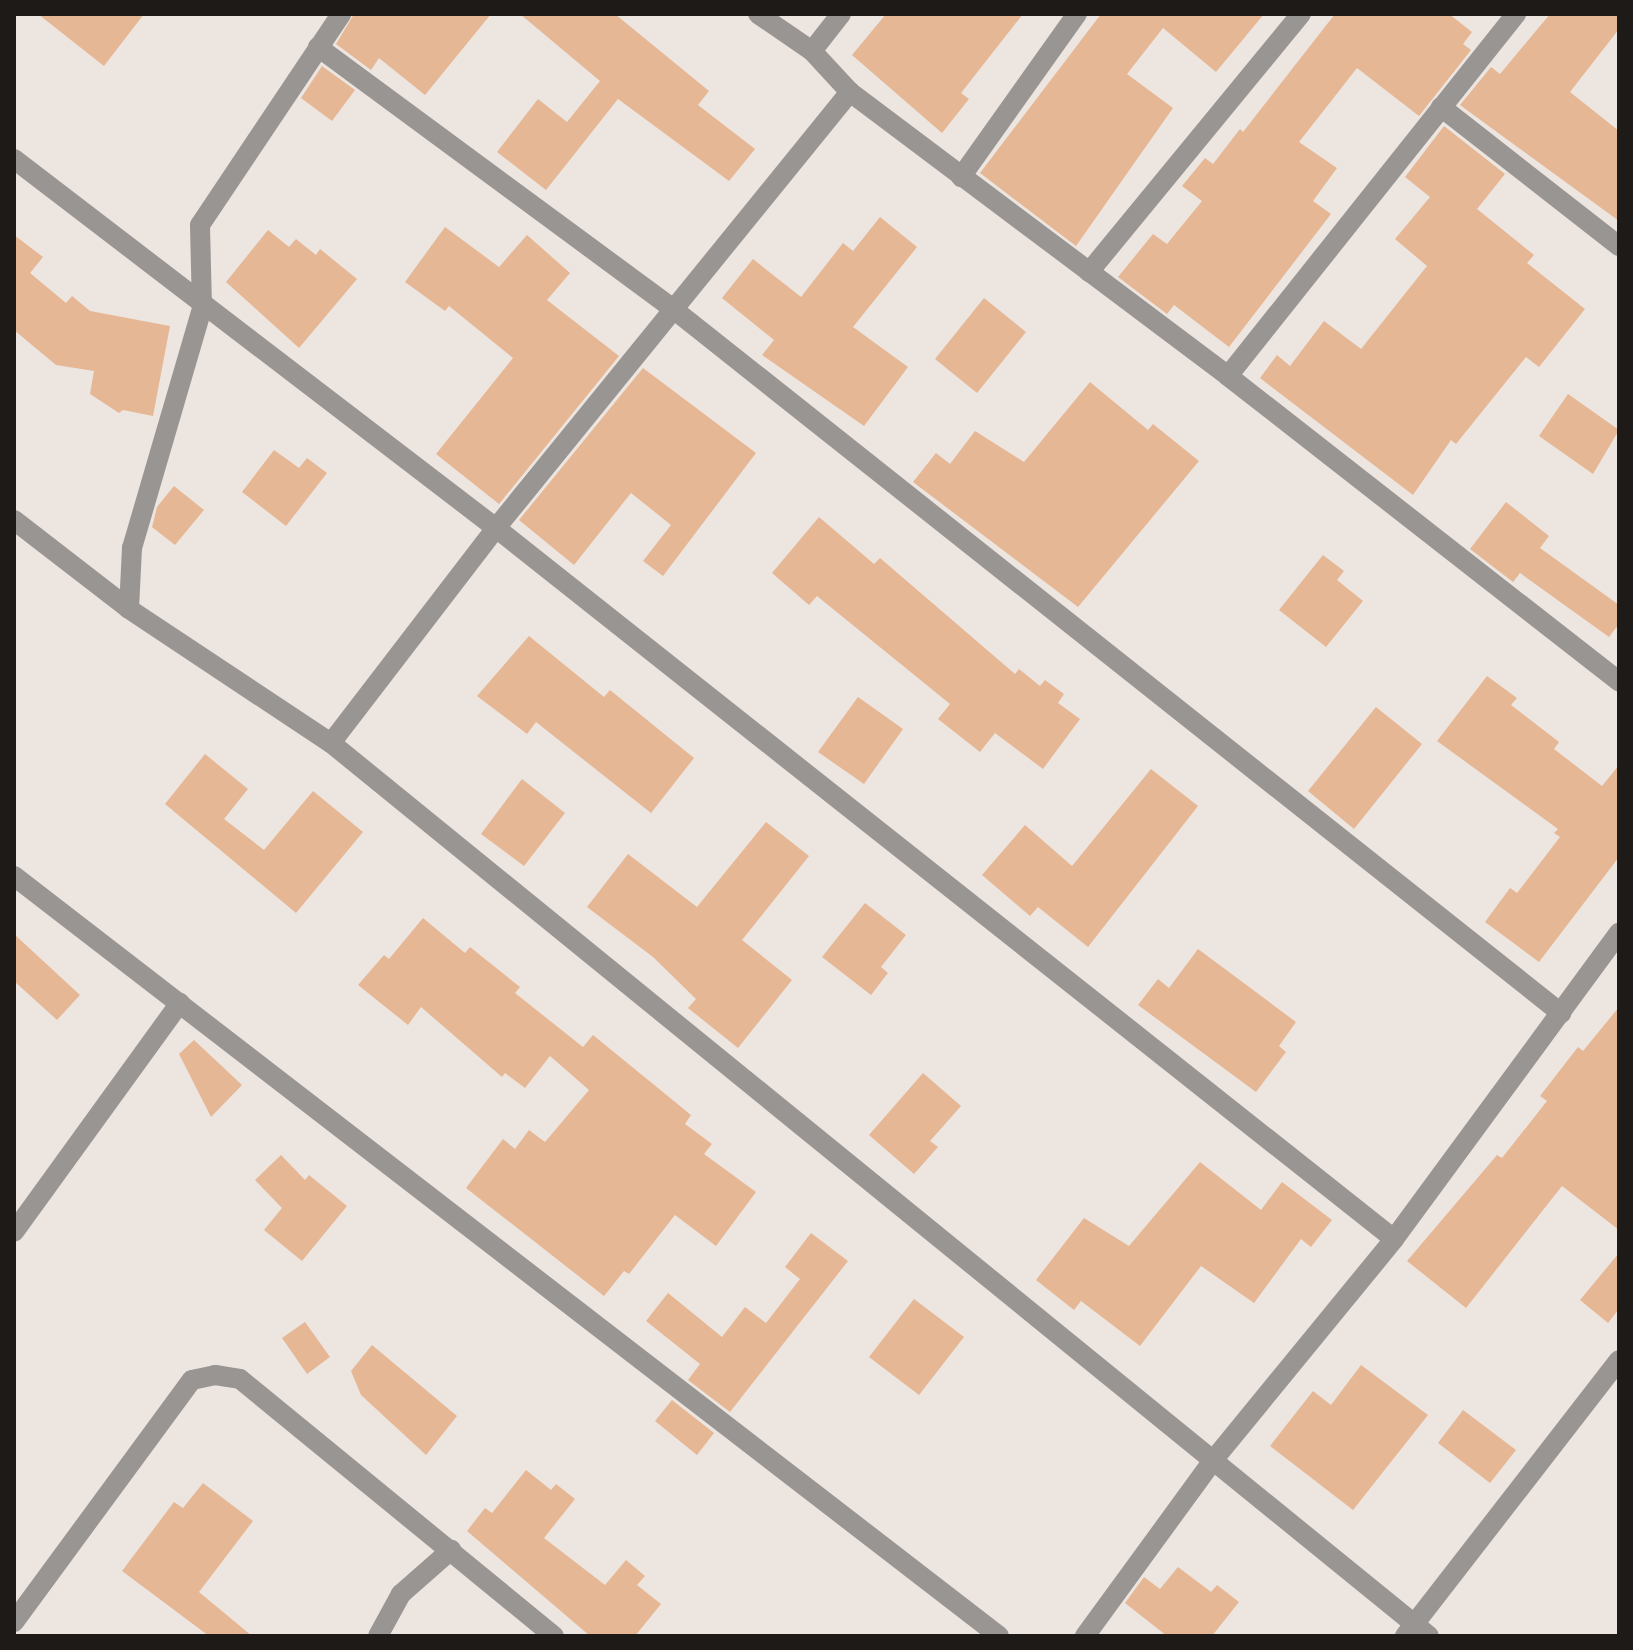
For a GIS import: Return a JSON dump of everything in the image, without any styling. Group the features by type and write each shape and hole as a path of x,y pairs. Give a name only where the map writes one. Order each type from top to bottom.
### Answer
{"street":[{"path":"129,609 132,548 202,308 200,225 341,14"},
{"path":"758,14 812,51 850,92 1228,376 1619,682"},
{"path":"812,51 841,14"},
{"path":"961,177 1077,14"},
{"path":"1089,272 1301,14"},
{"path":"1228,376 1516,14"},
{"path":"318,47 672,308 1561,1013"},
{"path":"331,743 496,528 850,92"},
{"path":"1441,107 1619,246"},
{"path":"14,159 202,308 496,528 1394,1239"},
{"path":"14,520 129,609 331,743 1215,1458 1416,1632 1619,1360"},
{"path":"14,876 999,1636"},
{"path":"1085,1636 1215,1458 1394,1239 1619,933"},
{"path":"14,1232 180,1003"},
{"path":"14,1622 192,1380 215,1375 240,1379 554,1636"},
{"path":"378,1636 401,1594 451,1550"}],"building":[{"path":"38,14 144,14 104,66"},
{"path":"354,14 491,14 425,95 379,58 371,70 336,44"},
{"path":"520,14 615,14 709,91 698,105 755,149 729,181 618,99 546,190 497,152 538,99 567,122 600,81"},
{"path":"886,14 1023,14 961,93 969,99 942,133 852,55"},
{"path":"1101,14 1264,14 1216,72 1163,28 1127,74 1173,108 1076,246 980,173"},
{"path":"1335,14 1449,14 1472,32 1463,44 1471,50 1419,116 1357,68 1299,142 1337,168 1313,201 1331,214 1229,347 1174,305 1167,314 1118,277 1153,234 1167,244 1202,201 1182,186 1205,158 1213,164 1240,129 1243,132"},
{"path":"1550,14 1619,14 1619,29 1570,92 1619,131 1619,221 1460,105 1491,67 1500,74"},
{"path":"322,66 355,90 332,121 301,98"},
{"path":"1444,126 1505,174 1477,209 1534,255 1527,263 1585,309 1539,367 1526,357 1456,444 1451,440 1413,495 1260,378 1277,355 1290,366 1324,321 1361,349 1427,266 1395,239 1430,197 1405,177"},
{"path":"880,217 917,247 853,327 908,367 864,426 762,355 774,340 722,298 753,259 801,297 843,243 853,251"},
{"path":"445,227 499,267 527,235 570,273 547,300 619,356 499,504 436,454 513,358 449,306 445,311 405,282"},
{"path":"268,230 289,247 296,239 316,255 320,249 357,279 299,348 226,282"},
{"path":"14,235 43,257 30,273 66,303 72,296 90,311 170,326 153,416 123,410 119,413 90,394 94,371 56,365 14,330"},
{"path":"984,298 1026,332 977,393 935,359"},
{"path":"643,368 756,453 663,576 643,561 671,525 631,493 574,565 519,520"},
{"path":"1090,382 1148,430 1153,424 1199,461 1078,607 913,482 936,453 950,464 975,431 1024,462"},
{"path":"1568,394 1619,430 1593,474 1539,436"},
{"path":"274,450 299,468 307,458 327,473 286,526 242,492"},
{"path":"174,486 204,510 175,545 152,527 157,507"},
{"path":"1506,502 1549,536 1540,548 1619,605 1619,624 1609,637 1520,573 1513,582 1470,549"},
{"path":"819,517 874,564 880,558 1015,674 1019,669 1040,686 1045,680 1064,694 1058,703 1080,719 1043,769 995,733 980,752 938,719 950,704 817,596 809,605 772,573"},
{"path":"1323,555 1344,571 1337,580 1363,601 1326,647 1279,610"},
{"path":"529,636 604,697 610,690 694,758 651,813 536,722 527,734 477,696"},
{"path":"1487,676 1517,698 1511,705 1559,742 1554,749 1602,786 1619,765 1619,857 1539,962 1485,922 1510,888 1517,893 1560,837 1554,833 1558,829 1437,741"},
{"path":"858,697 903,729 864,784 818,752"},
{"path":"1376,707 1422,744 1354,829 1308,791"},
{"path":"205,754 248,789 224,819 264,850 313,791 363,832 296,913 165,804"},
{"path":"1151,769 1198,806 1088,947 1038,907 1030,916 982,875 1025,825 1072,866"},
{"path":"522,779 565,813 524,866 481,834"},
{"path":"766,822 809,856 742,940 792,980 738,1048 688,1008 696,999 653,957 587,907 628,854 697,907"},
{"path":"865,903 906,935 881,967 888,973 871,995 822,957"},
{"path":"423,918 465,953 470,947 520,987 515,993 583,1047 593,1035 691,1115 685,1124 712,1144 704,1154 756,1192 716,1246 675,1215 629,1274 624,1271 604,1296 466,1188 503,1139 515,1149 529,1130 545,1142 589,1090 550,1056 525,1088 505,1073 502,1077 421,1007 408,1025 358,985 384,955 389,959"},
{"path":"14,934 80,995 57,1020 14,981"},
{"path":"1198,949 1296,1022 1279,1046 1286,1052 1256,1092 1138,1005 1158,979 1169,988"},
{"path":"1619,1007 1619,1230 1562,1186 1466,1308 1407,1261 1497,1155 1502,1158 1547,1101 1540,1096 1578,1047 1583,1051"},
{"path":"194,1040 242,1085 211,1117 179,1054"},
{"path":"923,1073 961,1106 930,1141 938,1147 914,1174 869,1135"},
{"path":"281,1155 305,1180 309,1175 347,1206 302,1261 264,1230 282,1208 255,1180"},
{"path":"1200,1162 1261,1210 1282,1182 1332,1220 1311,1247 1301,1239 1254,1303 1201,1266 1140,1346 1081,1301 1074,1310 1036,1280 1084,1218 1129,1246"},
{"path":"811,1233 848,1261 730,1412 688,1380 700,1364 646,1321 668,1293 722,1337 745,1307 766,1323 800,1279 785,1267"},
{"path":"1619,1253 1619,1309 1608,1323 1580,1300"},
{"path":"914,1299 964,1337 919,1395 869,1357"},
{"path":"305,1322 330,1357 307,1374 282,1338"},
{"path":"372,1345 457,1416 426,1455 361,1395 351,1371"},
{"path":"1361,1365 1428,1415 1353,1510 1270,1446 1313,1391 1331,1405"},
{"path":"672,1400 714,1433 697,1455 655,1421"},
{"path":"1463,1410 1516,1450 1490,1483 1438,1443"},
{"path":"526,1470 551,1490 556,1484 575,1499 544,1538 605,1585 626,1560 645,1576 637,1585 661,1604 635,1636 590,1636 467,1531 485,1508 492,1513"},
{"path":"203,1483 253,1521 199,1592 252,1636 209,1636 122,1571 174,1502 183,1508"},
{"path":"1178,1567 1211,1592 1217,1585 1239,1602 1212,1636 1167,1636 1125,1603 1144,1577 1160,1589"}]}
